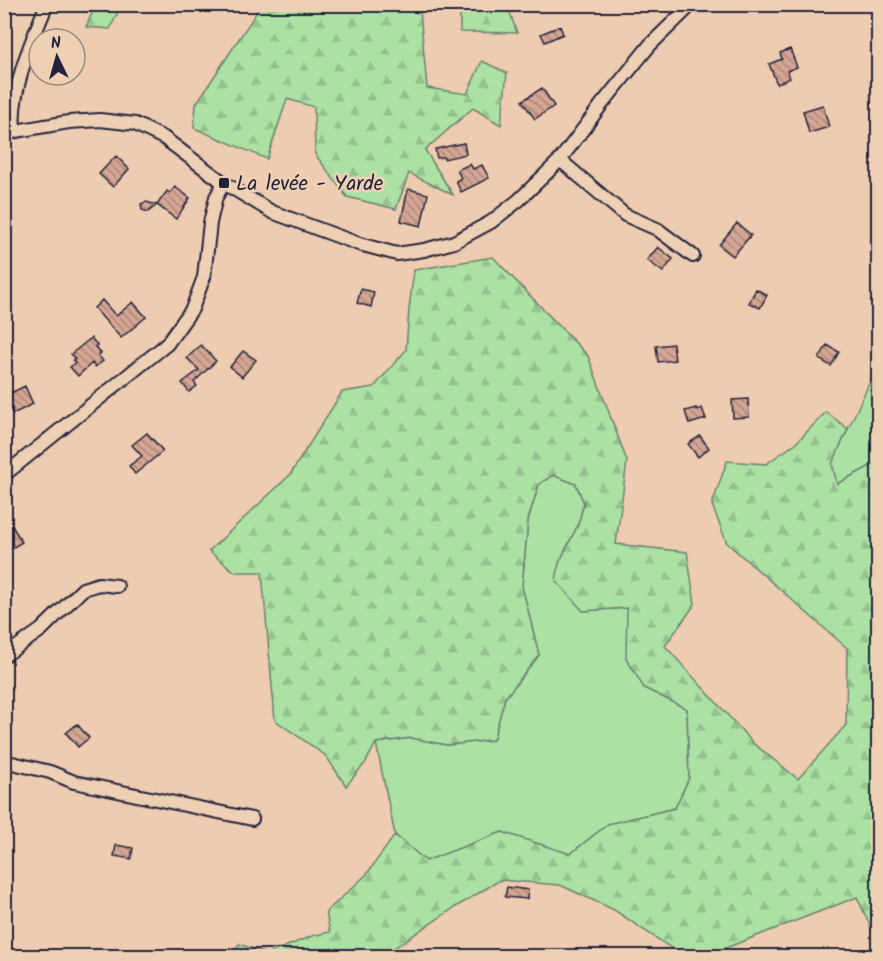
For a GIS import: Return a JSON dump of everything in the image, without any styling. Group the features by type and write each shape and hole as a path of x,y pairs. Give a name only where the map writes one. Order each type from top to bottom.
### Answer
{"street":[{"path":"9,133 13,122 19,78 30,42 47,4"},
{"path":"9,133 69,122 100,120 135,124 164,138 224,183 272,212 359,244 397,254 424,250 454,242 491,222 519,200 560,160 650,45 692,4"},
{"path":"560,160 625,215 657,229 693,256"},
{"path":"4,476 167,344 192,309 204,277 210,223 216,197 224,183"},
{"path":"4,656 41,630 83,589 99,584 117,586"},
{"path":"4,761 50,772 74,782 252,819"}],"green space":[{"path":"96,4 121,5 110,29 86,27"},
{"path":"262,4 424,5 420,11 427,88 467,94 482,61 507,73 501,125 473,108 425,150 453,195 409,173 396,209 347,197 315,154 314,107 287,99 267,159 194,128 196,104"},
{"path":"460,5 524,5 508,7 517,33 460,32"},
{"path":"493,257 588,356 627,461 616,544 687,552 695,604 665,646 754,744 798,779 846,725 847,648 727,543 712,505 727,461 766,464 796,443 826,412 848,429 832,464 837,484 878,462 878,943 857,897 705,956 683,956 614,910 560,885 500,880 382,956 231,956 239,944 267,954 312,936 330,932 326,912 366,875 395,835 426,861 502,832 570,854 608,824 675,808 689,778 687,709 644,688 626,658 627,608 583,611 556,581 559,563 578,525 584,503 576,484 553,475 539,484 528,520 522,586 539,655 505,698 493,740 447,745 411,738 376,743 366,762 346,786 326,756 275,720 262,572 235,572 209,551 290,475 342,392 374,387 406,350 414,270"},
{"path":"878,364 878,462 837,484 832,464"},
{"path":"553,475 576,484 584,503 578,525 559,563 583,611 628,608 644,688 687,709 689,778 675,808 608,824 570,854 502,832 426,861 395,835 376,743 411,738 447,745 493,740 505,698 539,655 522,587 528,520 539,484"}],"building":[{"path":"560,26 563,34 545,42 541,34"},
{"path":"790,49 797,67 787,71 790,78 777,84 769,64 782,59 780,53"},
{"path":"542,88 554,106 535,119 522,101"},
{"path":"823,105 829,127 809,133 803,111"},
{"path":"464,143 466,154 444,159 443,157 437,158 435,149"},
{"path":"116,156 129,169 113,187 99,174"},
{"path":"470,164 473,169 482,165 489,178 461,192 456,181 461,178 457,170"},
{"path":"175,187 190,198 176,219 157,205 167,191 170,193"},
{"path":"408,189 428,194 421,226 401,221"},
{"path":"146,202 157,205 148,212 142,210 141,204"},
{"path":"737,223 751,235 733,256 719,245"},
{"path":"658,247 673,259 663,272 647,260"},
{"path":"361,289 374,292 371,307 357,303"},
{"path":"756,289 767,295 760,308 749,303"},
{"path":"102,300 116,316 133,302 146,317 121,338 94,308"},
{"path":"91,338 97,345 95,347 101,353 98,355 103,361 95,367 92,363 78,376 70,367 75,363 71,354"},
{"path":"673,344 675,360 658,362 656,346"},
{"path":"201,345 216,361 194,382 197,386 189,392 182,383 199,370 187,358"},
{"path":"827,345 839,352 831,366 819,359"},
{"path":"243,351 256,360 242,377 230,367"},
{"path":"25,386 33,404 13,414 4,394"},
{"path":"748,399 749,417 733,418 732,400"},
{"path":"696,408 696,410 702,408 706,419 689,424 685,411"},
{"path":"147,433 163,451 135,474 129,466 142,456 132,445"},
{"path":"700,436 709,448 698,457 688,444"},
{"path":"12,526 22,542 4,553 4,530"},
{"path":"77,724 89,738 78,747 66,733"},
{"path":"116,845 133,848 131,859 114,856"},
{"path":"507,887 528,890 527,899 505,897"}],"place":[{"name":"La levée - Yarde","path":"224,183"}]}
